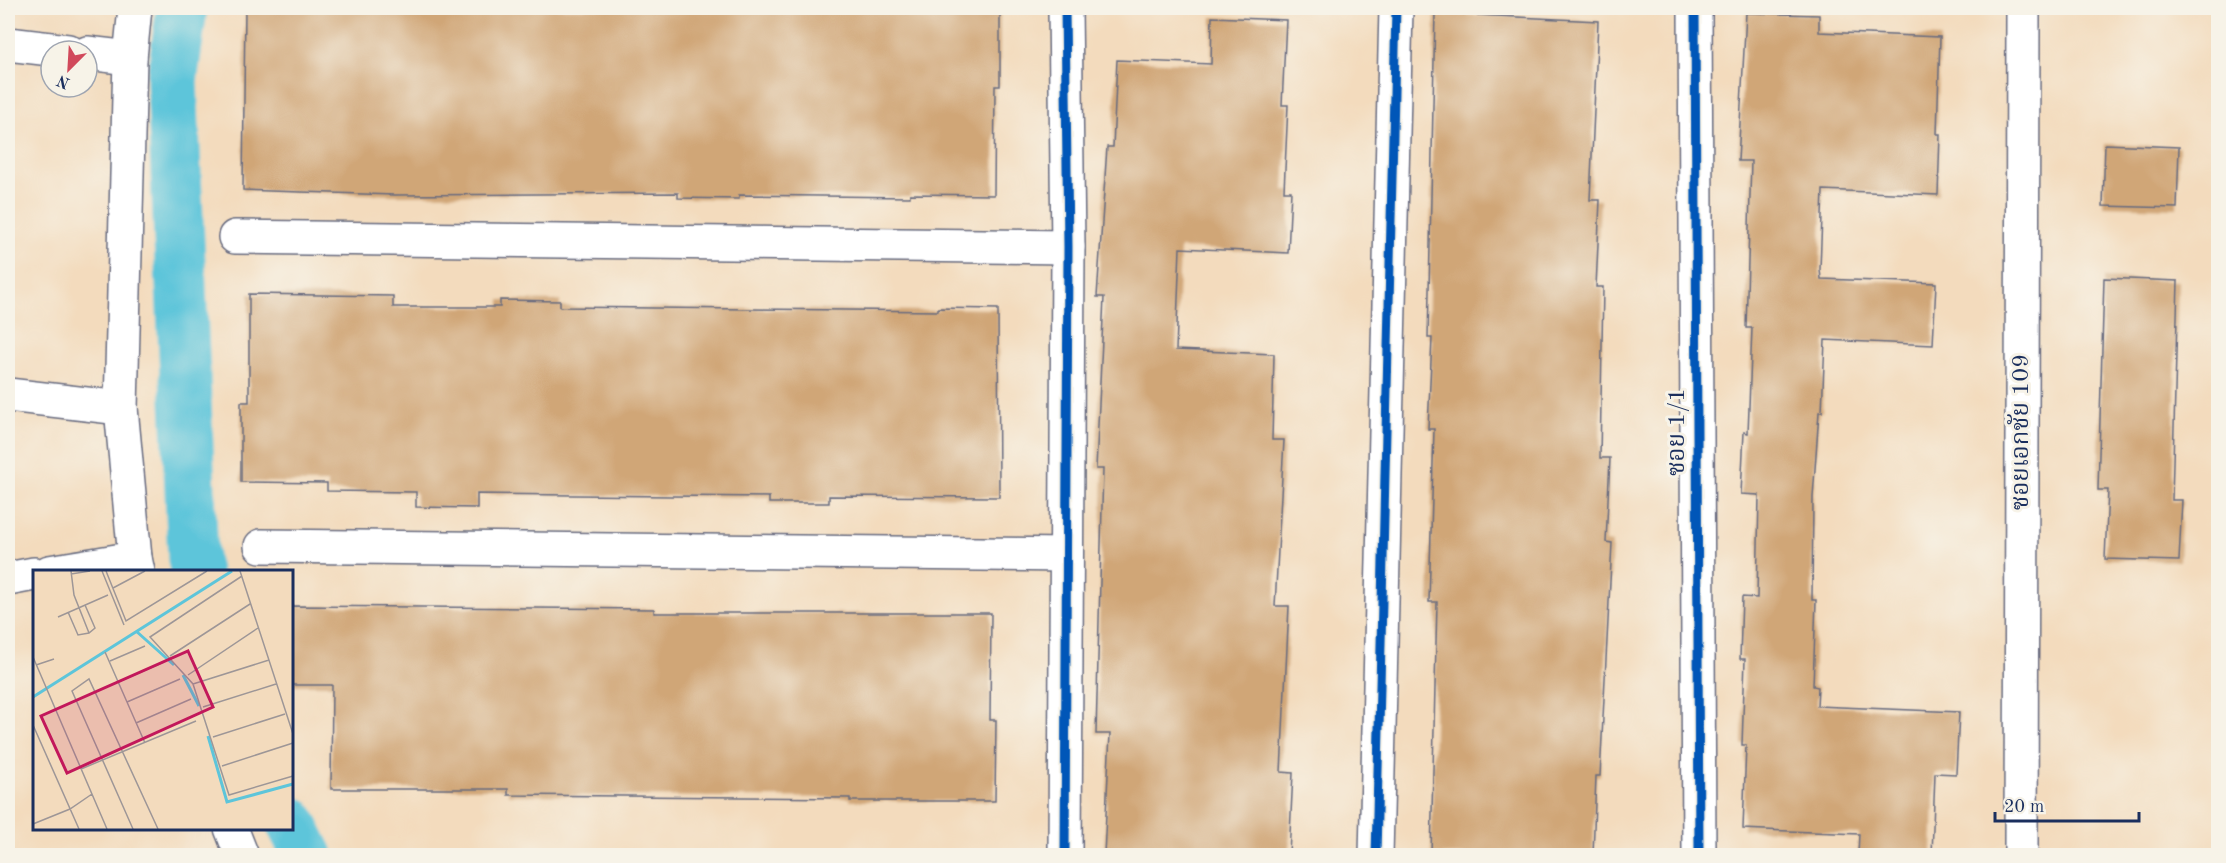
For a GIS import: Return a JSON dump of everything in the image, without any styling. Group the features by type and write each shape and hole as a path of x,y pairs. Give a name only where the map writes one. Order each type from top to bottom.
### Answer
{"street":[{"path":"74,570 137,565 121,408 130,58 135,8"},
{"path":"1065,8 1068,247 1065,855"},
{"path":"1376,855 1396,8"},
{"name":"ซอย 1/1","path":"1695,8 1699,855"},
{"name":"ซอยเอกชัย 109","path":"2021,855 2023,8"},
{"path":"8,44 39,48"},
{"path":"99,54 130,58"},
{"path":"235,237 1068,247"},
{"path":"8,395 121,408"},
{"path":"261,546 1066,555"},
{"path":"8,579 33,574"},
{"path":"232,830 242,855"}],"building":[{"path":"245,8 647,8 757,11 1000,8 1000,86 995,86 994,195 910,194 910,197 739,195 739,199 678,198 678,193 394,195 243,190"},
{"path":"1435,13 1598,21 1590,200 1600,200 1596,287 1603,287 1600,458 1610,458 1606,542 1612,543 1600,776 1596,776 1593,855 1431,855 1437,602 1429,602 1434,429 1428,429 1432,338 1428,338"},
{"path":"1746,13 1819,15 1819,32 1940,37 1938,195 1823,190 1820,269 1821,279 1936,283 1933,345 1825,340 1822,412 1819,412 1813,497 1812,600 1816,600 1813,686 1818,687 1817,706 1959,712 1956,774 1935,773 1932,855 1858,855 1859,834 1743,829 1746,745 1742,745 1745,659 1740,659 1742,597 1757,598 1759,495 1741,494 1744,432 1748,433 1752,328 1746,328 1751,161 1738,161"},
{"path":"1212,17 1286,20 1282,105 1288,105 1284,191 1291,191 1288,253 1180,248 1176,350 1274,354 1272,440 1284,440 1275,606 1289,606 1281,772 1293,773 1289,855 1104,855 1110,734 1096,734 1103,469 1096,469 1104,297 1097,297 1107,147 1113,147 1117,60 1211,64"},
{"path":"2105,144 2179,147 2177,208 2103,206"},
{"path":"2104,278 2178,281 2172,500 2182,500 2179,561 2105,559 2108,490 2098,490"},
{"path":"249,294 393,296 393,307 500,307 500,300 560,301 560,307 938,311 938,308 998,309 999,497 829,496 829,503 769,503 769,497 477,494 477,508 416,507 416,492 327,491 327,483 241,482 241,402 249,402"},
{"path":"292,606 654,609 654,613 991,613 990,720 996,720 995,801 508,795 508,789 331,789 332,685 292,685"}],"waterway":[{"path":"182,8 172,81 193,559 196,570"},
{"path":"292,824 308,856"}],"cycle path":[{"path":"1065,8 1068,247 1065,856"},
{"path":"1376,856 1396,8"},
{"path":"1695,8 1699,856"}]}
